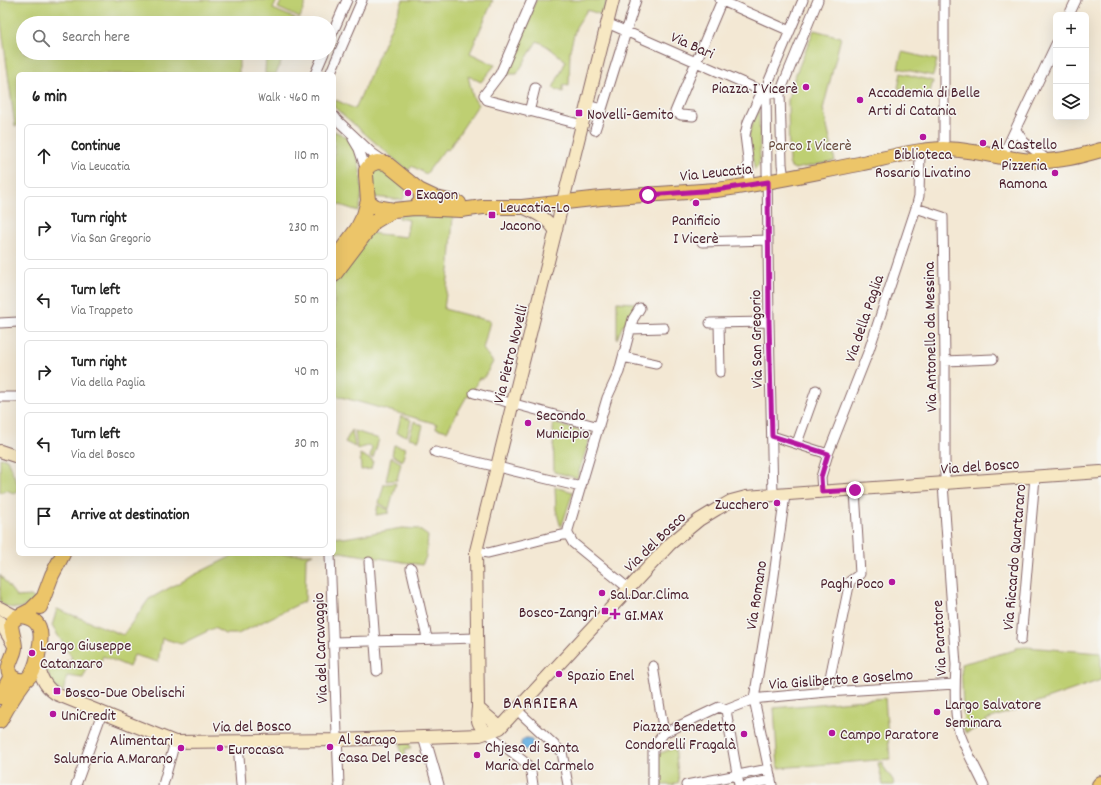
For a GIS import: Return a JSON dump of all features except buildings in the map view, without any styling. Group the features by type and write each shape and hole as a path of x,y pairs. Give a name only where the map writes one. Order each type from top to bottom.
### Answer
{"main road":[{"name":"Via Pietro Novelli","path":"482,734 477,720 476,551 613,0"},
{"name":"Via Leucatia","path":"394,210 414,208 461,210 483,207 522,207 601,198 716,190 784,179 899,155 944,149 982,153 1031,161 1049,161 1101,150"},
{"path":"336,257 357,229 364,215 368,201 366,170 373,163 386,163"},
{"name":"Via Leucatia","path":"386,163 419,190 447,201 483,207"},
{"path":"414,208 422,200 419,190"},
{"path":"368,201 376,207 394,210"},
{"name":"Via Leucatia","path":"522,207 541,215 555,230"},
{"path":"336,272 374,222 394,210"},
{"path":"0,451 16,456"},
{"name":"Via del Bosco","path":"38,656 40,674 43,682 51,691 175,742 338,740 482,734 500,728 670,544 699,520 731,501 746,497 1101,472"},
{"path":"36,623 36,617 42,599 62,556"},
{"path":"0,697 7,666 11,623 18,616 31,610 42,599"},
{"path":"0,608 18,616 30,618 40,628 42,635 38,656 32,672 0,721"},
{"path":"0,622 7,666 23,684"},
{"path":"478,708 500,728"}],"street":[{"path":"336,25 347,0"},
{"path":"331,72 362,0"},
{"path":"532,0 500,74 484,95 487,100 582,125"},
{"path":"595,130 636,0"},
{"path":"693,116 681,115 675,112 721,0 790,31"},
{"path":"749,185 745,135 748,122 764,92 803,0"},
{"path":"784,179 782,164 780,94 818,0"},
{"path":"944,0 944,149"},
{"path":"1071,12 1076,0"},
{"name":"Via Bari","path":"607,23 764,92 780,94"},
{"path":"1005,157 1006,149 1054,48"},
{"path":"316,72 321,60"},
{"path":"529,112 535,88"},
{"name":"Via San Gregorio","path":"764,92 768,182 769,322 772,436 779,495"},
{"path":"587,105 602,109"},
{"path":"336,120 372,153 386,163"},
{"path":"1016,130 1024,142 1049,161"},
{"path":"348,131 359,149 366,170"},
{"name":"Via della Paglia","path":"822,492 821,477 828,454 869,350 916,208 919,196 920,152"},
{"name":"Via Antonello da Messina","path":"916,208 943,218 945,361 945,478 943,484"},
{"path":"702,242 768,240"},
{"path":"628,588 573,543 568,534 569,524 607,398 619,372 630,329 640,308"},
{"path":"0,323 16,322"},
{"path":"720,372 714,323 769,322"},
{"path":"630,329 664,328"},
{"path":"624,357 656,364"},
{"path":"945,361 993,359"},
{"path":"797,444 816,390"},
{"path":"474,393 598,427"},
{"path":"0,398 16,397"},
{"path":"772,436 828,454"},
{"path":"435,452 581,487"},
{"name":"Via Riccardo Quartararo","path":"1021,640 1036,477"},
{"name":"Via Paratore","path":"943,484 956,665 955,684 958,727 984,785"},
{"path":"828,692 850,581 860,574 855,490"},
{"name":"Via Romano","path":"754,699 773,583 779,495"},
{"path":"476,551 488,553 568,534"},
{"name":"Via del Caravaggio","path":"330,556 339,785"},
{"path":"369,562 377,671"},
{"path":"411,568 427,638"},
{"path":"334,642 427,638 477,638"},
{"path":"653,666 664,733"},
{"name":"Via Gisliberto e Goselmo","path":"754,699 828,692 955,684"},
{"path":"653,785 653,750 664,733 719,707 726,710 754,699 772,783 747,785"},
{"path":"517,710 562,752 568,785"},
{"path":"726,710 739,785"},
{"path":"76,785 102,713"},
{"path":"482,734 526,763 531,772 533,785"},
{"path":"424,737 438,785"},
{"path":"163,785 175,742"},
{"path":"238,742 241,785"},
{"path":"686,785 769,769"}],"green space":[{"path":"0,0 277,0 273,9 290,16 16,16 16,60 239,60 239,72 16,72 15,126 0,15"},
{"path":"282,0 306,1 301,16 296,16 278,8"},
{"path":"403,0 493,0 470,53 495,65 481,82 468,76 473,97 478,105 448,150 445,149 426,174 412,166 408,171 336,109 336,100 355,109"},
{"path":"536,0 607,0 602,15 587,10 576,27 570,50 569,86 563,85 563,92 553,88 566,61 549,47 537,41 517,74 504,74"},
{"name":"Parco I Vicerè","path":"814,30 841,37 823,109 835,161 795,169 791,167 789,163 788,101 791,86"},
{"path":"902,52 937,60 933,76 898,68"},
{"path":"266,60 282,60 277,72 265,72"},
{"path":"901,73 933,81 929,96 898,88"},
{"path":"758,111 760,159 758,167 755,170 749,132"},
{"path":"336,132 348,138 356,152 359,162 362,195 358,211 336,204"},
{"path":"377,168 383,170 407,188 403,200 374,197 372,173"},
{"path":"399,215 453,215 450,263 444,309 490,321 483,349 493,362 483,379 479,378 470,397 467,396 447,431 436,428 437,424 336,396 336,281 370,233 406,237 409,220 399,218"},
{"path":"617,302 636,303 636,308 627,317 625,325 623,325 617,339"},
{"path":"401,416 411,420 407,436 397,433"},
{"path":"414,421 423,426 419,440 409,438"},
{"path":"553,423 591,434 577,478 554,472"},
{"path":"352,430 355,447 345,442"},
{"path":"355,431 379,439 373,458 370,457 372,447 368,446 357,449"},
{"path":"394,445 406,448 402,461 392,455"},
{"path":"360,454 373,461 371,469 361,470"},
{"path":"391,457 401,463 397,480 386,481"},
{"path":"0,458 7,459 16,480 16,492 14,494 7,490 0,493"},
{"path":"396,483 389,509 379,503 384,484"},
{"path":"555,487 573,492 561,528 556,510"},
{"path":"378,505 389,510 389,513 376,515"},
{"path":"402,528 418,529 428,536 426,557 422,565 336,551 336,536 344,538"},
{"path":"232,556 308,556 306,557 305,601 238,634 225,634 214,628 181,644 162,638 158,662 134,655 129,667 103,656 99,666 90,662 83,678 67,676 63,692 57,688 47,671 72,658 52,626 57,609 123,635 149,599"},
{"path":"0,575 17,597 31,596 35,599 31,603 18,608 4,605 0,602"},
{"path":"1026,647 1101,653 1101,680 986,720 987,724 966,733 964,729 961,664 1015,650 1015,648"},
{"name":"Campo Paratore","path":"885,698 890,759 778,768 774,708"},
{"path":"400,743 409,743 411,749 405,749 406,756 401,759"},
{"path":"675,748 679,782 674,785 655,785 655,755"},
{"path":"883,762 883,766 893,780 894,785 883,785 878,763"}],"water":[{"path":"529,738 532,739 532,749 525,750 522,749 521,742 522,739"}],"place":[{"name":"Piazza I Vicerè","path":"806,87"},
{"name":"Accademia di Belle Arti di Catania","path":"860,100"},
{"name":"Novelli-Gemito","path":"579,113"},
{"name":"Biblioteca Rosario Livatino","path":"923,137"},
{"name":"Al Castello","path":"983,143"},
{"name":"Pizzeria Ramona","path":"1055,173"},
{"name":"Exagon","path":"408,193"},
{"name":"Panificio I Vicerè","path":"696,203"},
{"name":"Leucatia-Lo Jacono","path":"492,215"},
{"name":"Secondo Municipio","path":"528,423"},
{"name":"Zucchero","path":"777,503"},
{"name":"Paghi Poco","path":"892,582"},
{"name":"Sal.Dar.Clima","path":"602,593"},
{"name":"Bosco-Zangrì","path":"605,611"},
{"name":"GI.MAX","path":"615,614"},
{"name":"Largo Giuseppe Catanzaro","path":"32,653"},
{"name":"Spazio Enel","path":"559,674"},
{"name":"Bosco-Due Obelischi","path":"57,691"},
{"name":"Largo Salvatore Seminara","path":"937,712"},
{"name":"UniCredit","path":"53,714"},
{"name":"Campo Paratore","path":"832,733"},
{"name":"Piazza Benedetto Condorelli Fragalà","path":"744,734"},
{"name":"Al Sarago Casa Del Pesce","path":"330,747"},
{"name":"Alimentari Salumeria A.Marano","path":"181,748"},
{"name":"Eurocasa","path":"220,748"},
{"name":"Chjesa di Santa Maria del Carmelo","path":"477,755"}],"district":[{"name":"BARRIERA","path":"541,702"}],"route":[{"path":"648,195 735,188 768,182 769,322 772,436 828,454 821,477 822,492 855,490"}]}
